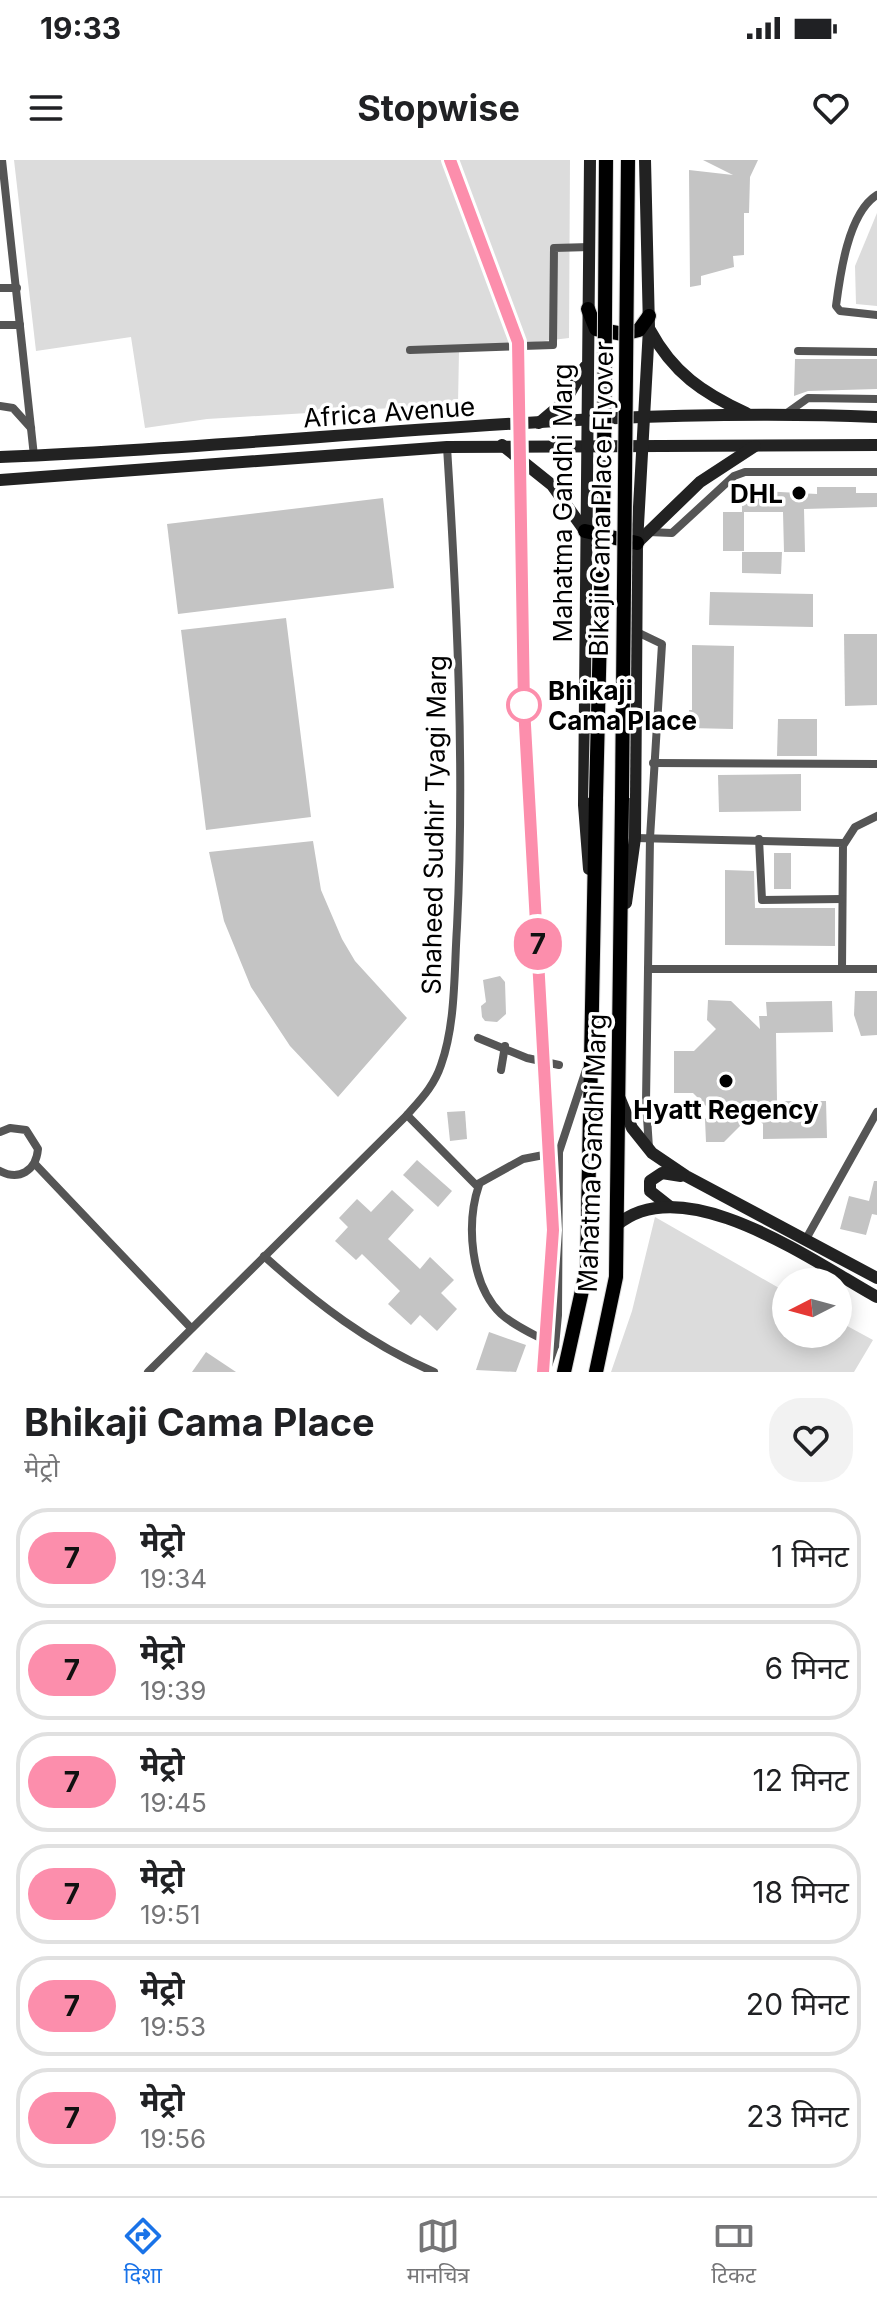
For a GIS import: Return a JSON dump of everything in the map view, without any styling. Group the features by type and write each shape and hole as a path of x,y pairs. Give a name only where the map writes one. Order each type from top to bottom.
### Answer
{"main road":[{"name":"Mahatma Gandhi Marg","path":"564,1372 587,1268 594,935 584,805 585,419 590,160"},
{"name":"Bikaji Cama Place Flyover","path":"594,935 604,468 606,160"},
{"name":"Bikaji Cama Place Flyover","path":"622,934 628,160"},
{"path":"622,934 635,838 637,543 649,322 645,160"},
{"path":"588,309 596,329 609,332 639,330 649,322"},
{"path":"649,322 678,373 699,390 748,414"},
{"path":"536,424 565,401 586,365"},
{"name":"Africa Avenue","path":"0,457 585,419 787,413 877,417"},
{"path":"502,445 552,485 585,531 637,543"},
{"path":"644,445 877,445"},
{"name":"Africa Avenue","path":"0,480 447,447 644,445"},
{"path":"637,543 700,482 755,446"},
{"name":"Mahatma Gandhi Marg","path":"596,1372 616,1277 622,934"},
{"path":"620,1099 632,1128 649,1151 686,1176 877,1278"},
{"path":"669,1206 650,1191 650,1181 662,1173 686,1176"},
{"path":"617,1225 641,1210 669,1206 693,1208 736,1221 877,1297"}],"street":[{"path":"2,164 4,211 13,249 34,456"},
{"path":"877,195 858,220 842,258 836,306 840,311 877,315"},
{"path":"410,350 553,345 554,248 590,247"},
{"path":"0,250 13,249"},
{"path":"0,288 17,288"},
{"path":"0,325 20,325"},
{"path":"798,351 877,352"},
{"path":"787,413 808,398 877,399"},
{"path":"0,406 13,408 31,428"},
{"name":"Shaheed Sudhir Tyagi Marg","path":"148,1372 407,1115 429,1091 441,1068 454,979 459,715 447,447"},
{"path":"649,532 672,533 734,476 745,472 877,472"},
{"path":"637,632 662,644 650,838 646,1102 649,1151"},
{"path":"653,763 877,764"},
{"path":"842,969 844,844 855,827 877,816"},
{"path":"635,838 759,839 844,844"},
{"path":"759,839 762,900 842,899"},
{"path":"648,969 877,969"},
{"path":"478,1038 505,1046 527,1058 559,1065"},
{"path":"501,1070 505,1046"},
{"path":"546,1372 555,1346 561,1244 559,1152 591,1054"},
{"path":"806,1239 877,1112"},
{"path":"407,1115 474,1184 479,1185"},
{"path":"0,1171 16,1175 35,1164 38,1149 32,1135 18,1128 1,1131"},
{"path":"555,1346 502,1314 490,1299 473,1241 471,1218 479,1185 523,1159 559,1152"},
{"path":"35,1164 191,1328"},
{"path":"264,1256 344,1323 434,1372"},
{"path":"402,1372 407,1360"}],"shaded area":[{"path":"14,160 570,160 569,338 459,351 458,404 207,419 145,428 131,337 36,351"},
{"path":"877,213 877,306 856,304 855,266"},
{"path":"655,1217 772,1284 772,1348 852,1348 852,1329 873,1340 854,1372 611,1372 632,1311"}],"building":[{"path":"703,160 758,160 750,177 749,213 744,213 744,255 733,256 734,267 701,276 701,285 690,287 689,170 733,175"},
{"path":"795,359 877,359 877,389 808,391 794,396"},
{"path":"817,487 856,487 856,493 877,493 877,507 804,509 805,552 784,552 783,512 742,512 742,490 817,494"},
{"path":"383,498 394,588 178,614 167,524"},
{"path":"723,512 744,512 744,551 723,551"},
{"path":"742,552 782,552 781,574 742,573"},
{"path":"710,592 813,594 813,627 709,625"},
{"path":"286,618 311,817 206,830 181,630"},
{"path":"844,634 877,634 877,705 845,706"},
{"path":"692,645 734,646 733,729 689,728"},
{"path":"778,719 817,719 817,756 777,756"},
{"path":"801,774 801,811 719,812 718,775"},
{"path":"313,841 321,890 342,939 355,961 407,1018 338,1097 290,1046 251,987 224,921 209,852"},
{"path":"774,853 791,853 791,889 774,889"},
{"path":"725,870 754,871 755,908 835,908 835,946 725,945"},
{"path":"500,976 505,982 506,1014 497,1022 485,1021 481,1006 486,1002 483,980"},
{"path":"855,991 877,991 877,1035 861,1036 854,1015"},
{"path":"708,1000 731,1001 760,1029 759,1016 767,1016 766,1002 832,1001 833,1032 776,1033 777,1101 826,1101 827,1138 763,1139 763,1124 753,1113 724,1142 706,1142 705,1119 712,1112 693,1093 674,1093 674,1051 694,1051 716,1029 707,1020"},
{"path":"465,1111 467,1139 450,1141 447,1112"},
{"path":"417,1160 452,1191 438,1207 403,1175"},
{"path":"874,1181 877,1181 877,1215 872,1214 866,1235 840,1229 849,1196 869,1201"},
{"path":"392,1190 414,1210 388,1239 420,1269 430,1257 454,1280 441,1293 457,1309 437,1331 420,1315 411,1325 388,1304 400,1291 362,1254 356,1260 335,1241 348,1227 339,1218 357,1199 371,1212"},
{"path":"489,1332 526,1345 516,1372 476,1370"},
{"path":"206,1352 236,1372 192,1372"}],"metro line":[{"name":"7","path":"450,160 518,342 524,707 553,1230 543,1372"}],"place":[{"name":"DHL","path":"799,493"},
{"name":"Bhikaji Cama Place","path":"524,705"},
{"name":"Hyatt Regency","path":"726,1081"}]}
